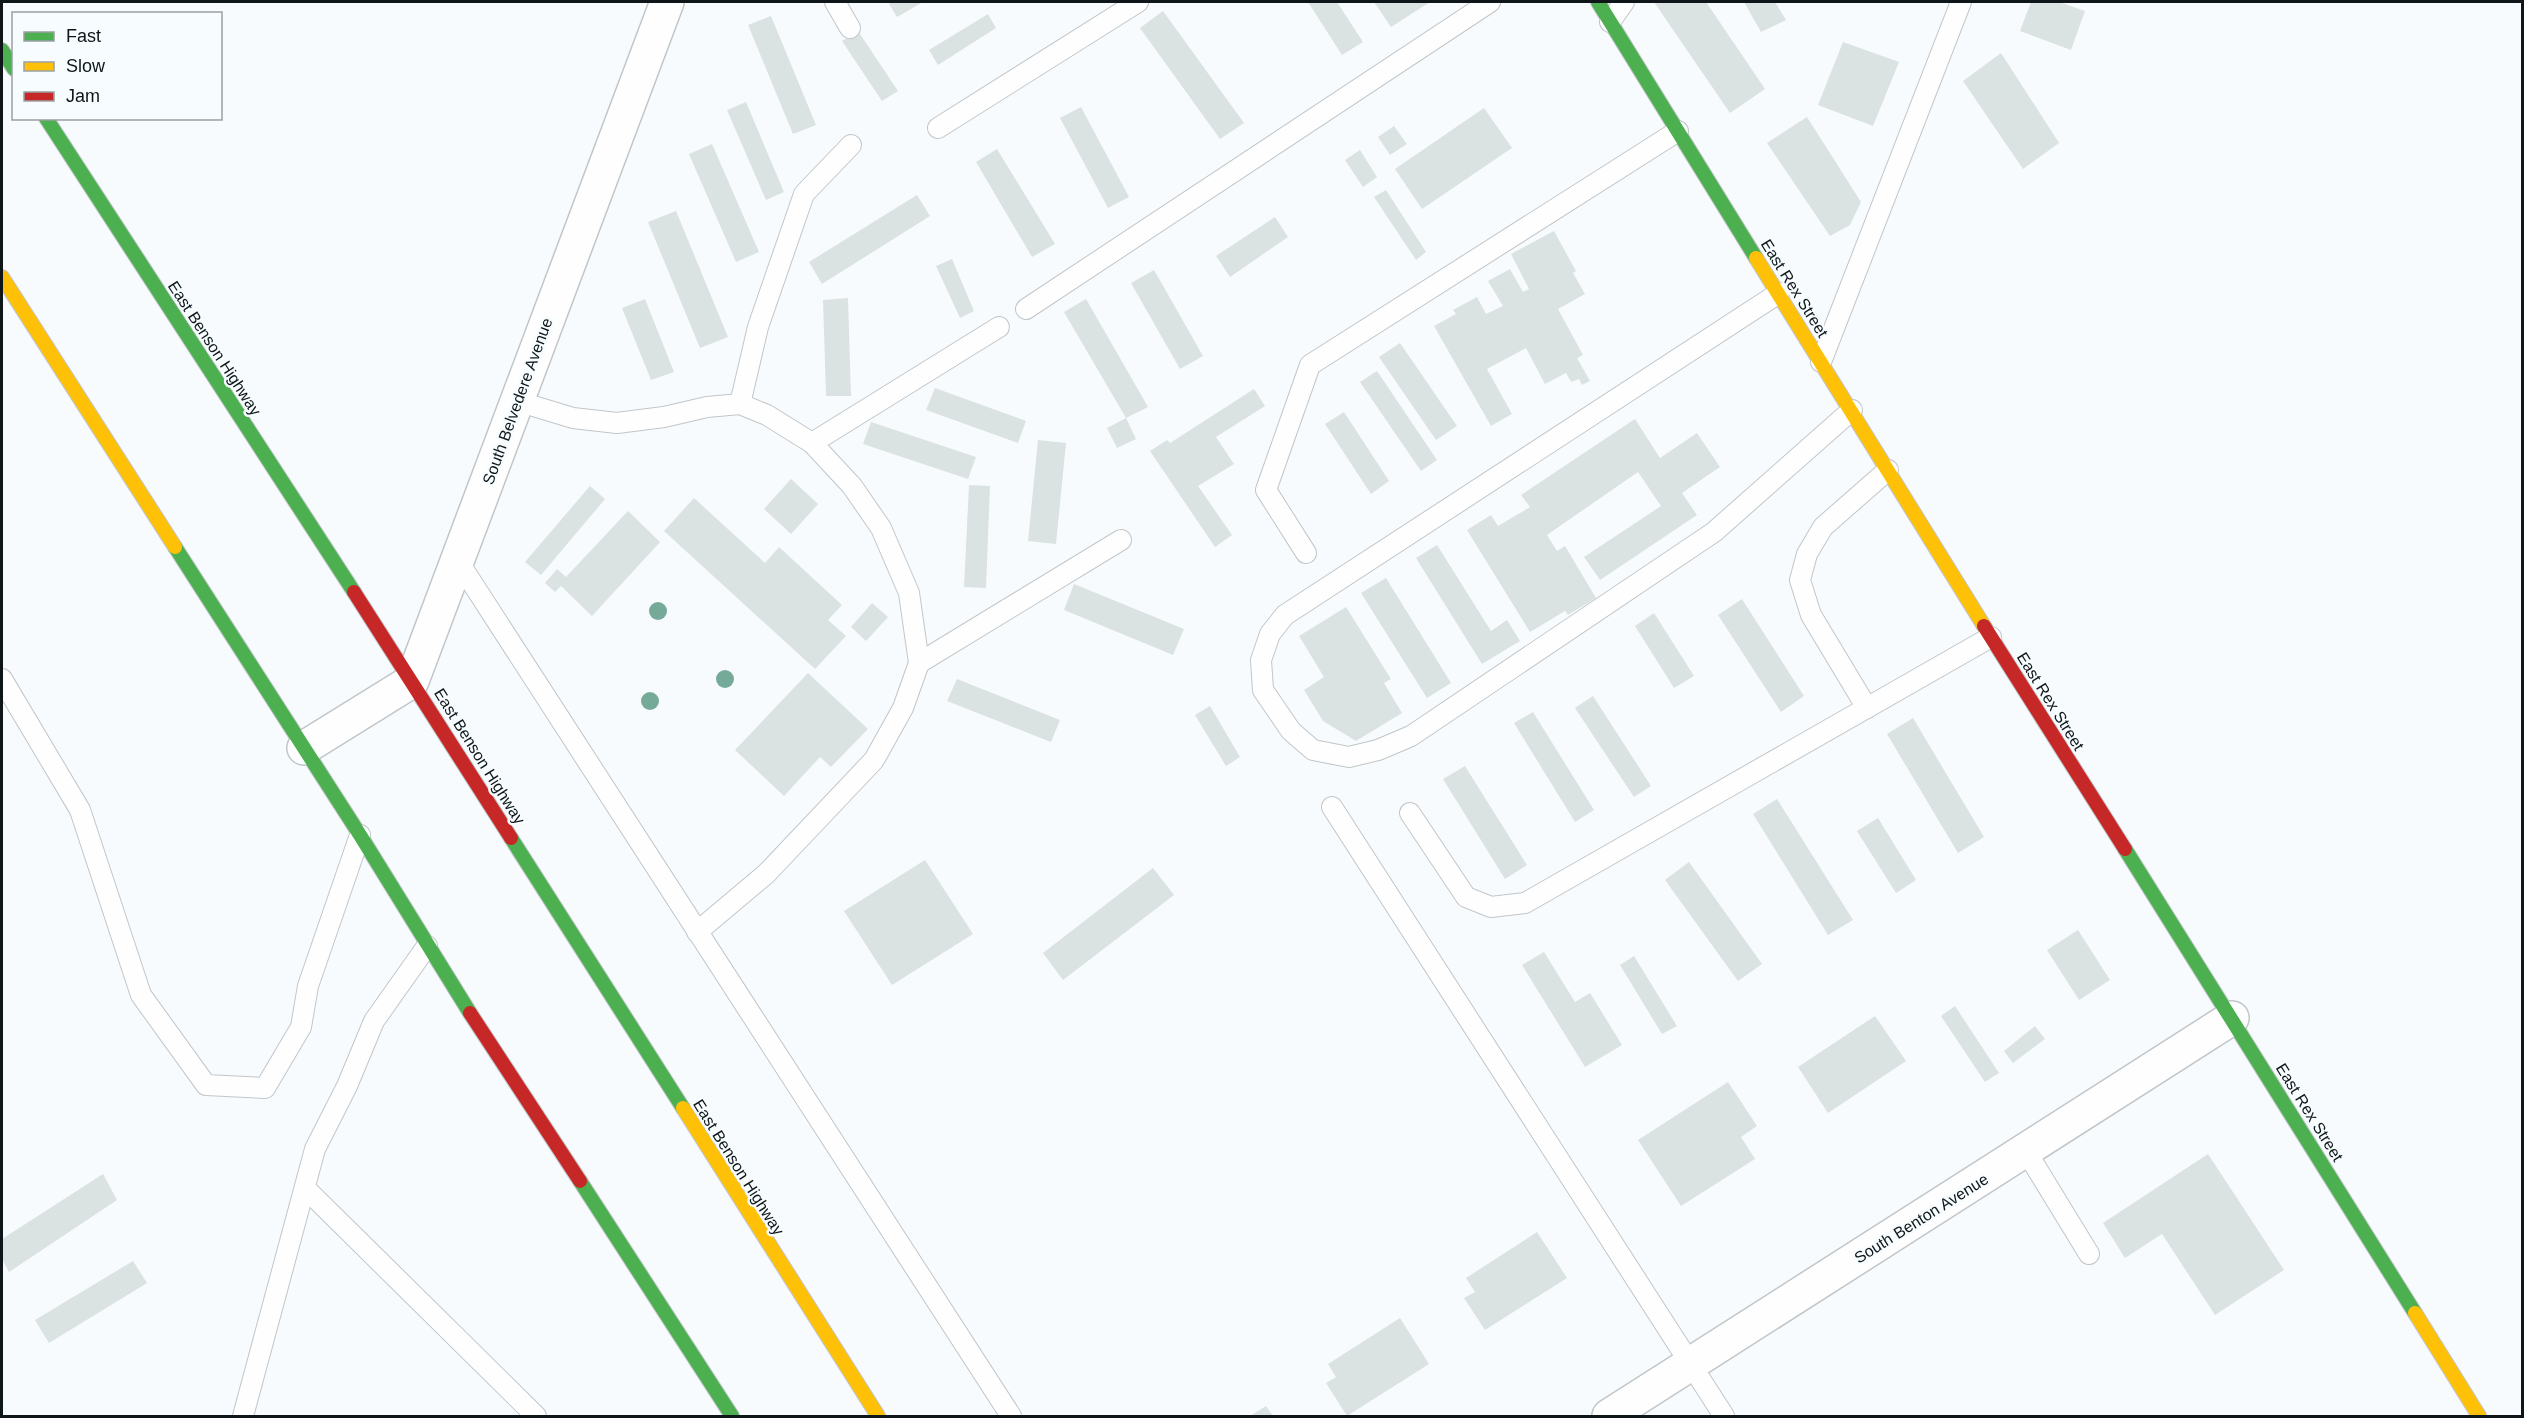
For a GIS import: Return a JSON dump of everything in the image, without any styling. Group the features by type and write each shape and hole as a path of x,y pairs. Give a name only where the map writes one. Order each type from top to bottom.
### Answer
{"main road":[{"name":"East Rex Street","path":"1598,2 1991,637 2232,1018 2479,1416"},
{"path":"2,50 12,66"},
{"name":"East Benson Highway","path":"47,120 412,681 878,1416"},
{"path":"2,277 360,835 427,946 732,1416"}],"street":[{"name":"South Belvedere Avenue","path":"412,681 667,2"},
{"path":"304,748 412,681"},
{"name":"South Benton Avenue","path":"1609,1416 2232,1018"}],"lane":[{"path":"834,2 850,28"},
{"path":"938,128 1138,2"},
{"path":"1026,309 1490,2"},
{"path":"1610,22 1624,2"},
{"path":"1821,362 1961,2"},
{"path":"1306,553 1266,490 1310,365 1678,131"},
{"path":"740,404 758,327 804,194 851,145"},
{"path":"1779,293 1285,615 1270,634 1261,660 1263,690 1291,731 1313,750 1349,757 1378,750 1411,736 1714,532 1852,410"},
{"path":"812,443 999,327"},
{"path":"517,401 573,418 617,423 664,417 707,407 740,404 767,415 812,443 852,486 881,528 909,593 919,663 903,708 874,760 766,874 697,932"},
{"path":"1867,708 1811,615 1800,580 1807,554 1822,527 1888,470"},
{"path":"919,663 1121,540"},
{"path":"458,561 1011,1416"},
{"path":"1410,813 1466,897 1491,907 1525,903 1991,637"},
{"path":"2,679 80,810 141,995 206,1085 265,1088 301,1027 308,986 360,835"},
{"path":"1332,807 1724,1416"},
{"path":"243,1416 315,1149 347,1086 374,1021 427,946"},
{"path":"2026,1150 2089,1254"},
{"path":"305,1188 536,1416"}],"building":[{"path":"923,2 897,17 889,4"},
{"path":"1308,2 1337,2 1363,42 1342,55"},
{"path":"1374,2 1430,2 1391,27"},
{"path":"1654,2 1706,2 1765,89 1730,113"},
{"path":"1744,2 1775,2 1786,20 1761,32"},
{"path":"2031,2 2059,2 2085,11 2071,50 2020,31"},
{"path":"1163,11 1244,123 1220,139 1140,28"},
{"path":"988,14 996,28 938,65 929,50"},
{"path":"771,16 816,125 793,134 748,25"},
{"path":"858,31 898,91 882,101 842,41"},
{"path":"1843,42 1899,62 1873,126 1818,105"},
{"path":"2001,53 2059,143 2023,169 1963,81"},
{"path":"746,102 784,192 766,200 727,110"},
{"path":"1081,107 1129,197 1108,208 1060,118"},
{"path":"1484,108 1512,148 1422,209 1395,169"},
{"path":"1807,117 1861,202 1850,225 1830,236 1767,143"},
{"path":"1394,126 1407,144 1390,155 1378,137"},
{"path":"712,144 759,252 736,262 689,154"},
{"path":"997,149 1055,244 1032,257 976,162"},
{"path":"1360,150 1377,177 1363,187 1345,160"},
{"path":"1386,190 1426,252 1416,260 1374,197"},
{"path":"917,195 930,216 822,284 809,262"},
{"path":"676,211 728,337 700,348 648,222"},
{"path":"1275,217 1288,237 1230,277 1216,256"},
{"path":"1554,231 1576,271 1573,273 1585,294 1558,309 1583,355 1577,358 1590,381 1582,385 1579,379 1571,382 1566,373 1545,384 1526,348 1487,369 1512,414 1491,426 1434,326 1456,314 1453,310 1477,297 1486,314 1503,306 1488,281 1510,269 1523,292 1529,289 1511,254"},
{"path":"952,259 974,311 960,318 936,266"},
{"path":"1154,270 1203,356 1180,369 1131,283"},
{"path":"848,298 851,396 826,396 823,300"},
{"path":"645,299 674,372 651,380 622,308"},
{"path":"1086,299 1148,407 1126,418 1064,312"},
{"path":"1400,343 1457,426 1436,440 1379,357"},
{"path":"1377,371 1437,460 1421,471 1360,382"},
{"path":"935,388 1026,421 1018,443 926,410"},
{"path":"1254,389 1265,406 1216,437 1234,464 1198,486 1232,535 1215,547 1150,451 1167,440 1170,443"},
{"path":"1344,412 1389,481 1371,494 1325,424"},
{"path":"1126,418 1136,439 1117,448 1107,428"},
{"path":"1635,419 1660,458 1697,433 1720,467 1682,493 1697,515 1600,580 1584,557 1661,506 1638,472 1547,535 1557,551 1565,546 1596,598 1568,615 1565,611 1530,632 1467,530 1491,515 1498,526 1530,507 1521,495"},
{"path":"871,422 976,457 968,479 863,444"},
{"path":"1038,440 1066,443 1056,544 1028,541"},
{"path":"791,479 818,504 791,534 764,509"},
{"path":"969,485 990,486 986,588 964,587"},
{"path":"590,486 605,499 541,575 525,562"},
{"path":"694,498 765,563 779,547 842,605 828,620 846,636 815,669 664,531"},
{"path":"628,511 660,542 592,616 561,586 555,592 545,583 557,569 566,577"},
{"path":"1437,545 1491,631 1507,620 1520,641 1482,664 1416,558"},
{"path":"1386,578 1451,683 1427,698 1361,593"},
{"path":"1074,584 1184,629 1173,655 1064,610"},
{"path":"1742,599 1804,696 1781,712 1718,615"},
{"path":"872,603 888,617 866,641 851,627"},
{"path":"1346,607 1391,679 1384,683 1402,713 1356,741 1323,721 1304,690 1324,677 1299,636"},
{"path":"1654,613 1694,676 1674,688 1635,626"},
{"path":"808,673 868,729 831,767 820,757 784,796 735,750"},
{"path":"957,679 1060,720 1051,742 947,701"},
{"path":"1593,696 1651,786 1634,797 1575,708"},
{"path":"1210,706 1240,757 1226,766 1195,715"},
{"path":"1533,712 1594,810 1575,822 1514,723"},
{"path":"1913,718 1984,837 1958,853 1887,734"},
{"path":"1465,766 1527,865 1505,879 1443,779"},
{"path":"1777,799 1853,920 1828,935 1753,814"},
{"path":"1878,818 1916,880 1896,893 1857,831"},
{"path":"925,860 973,934 892,985 844,911"},
{"path":"1689,862 1762,964 1738,981 1665,880"},
{"path":"1153,868 1174,895 1063,980 1043,953"},
{"path":"2078,930 2110,980 2079,1000 2047,950"},
{"path":"1544,952 1575,1002 1590,993 1622,1045 1585,1067 1522,965"},
{"path":"1634,956 1677,1026 1662,1034 1620,965"},
{"path":"1955,1006 1999,1073 1985,1082 1941,1016"},
{"path":"1875,1016 1906,1061 1828,1113 1798,1067"},
{"path":"2035,1026 2045,1039 2013,1063 2004,1051"},
{"path":"1728,1082 1757,1126 1741,1137 1755,1159 1681,1206 1638,1140"},
{"path":"2208,1154 2284,1270 2215,1315 2162,1234 2125,1258 2103,1223"},
{"path":"103,1174 117,1200 9,1272 2,1259 2,1239"},
{"path":"1537,1232 1567,1278 1485,1330 1464,1298 1475,1292 1466,1278"},
{"path":"133,1261 147,1283 49,1343 35,1320"},
{"path":"1400,1318 1429,1364 1347,1416 1326,1383 1336,1377 1328,1364"},
{"path":"1266,1406 1273,1416 1250,1416"}],"traffic: fast":[{"path":"1598,2 1756,258"},
{"path":"2,50 12,66"},
{"path":"47,120 354,592"},
{"path":"175,547 360,835 470,1013"},
{"path":"511,838 683,1108"},
{"path":"2125,849 2415,1313"},
{"path":"580,1181 732,1416"}],"traffic: slow":[{"path":"1756,258 1984,626"},
{"path":"2,277 175,547"},
{"path":"683,1108 878,1416"},
{"path":"2415,1313 2479,1416"}],"traffic: jam":[{"path":"354,592 511,838"},
{"path":"1984,626 2125,849"},
{"path":"470,1013 580,1181"}]}
